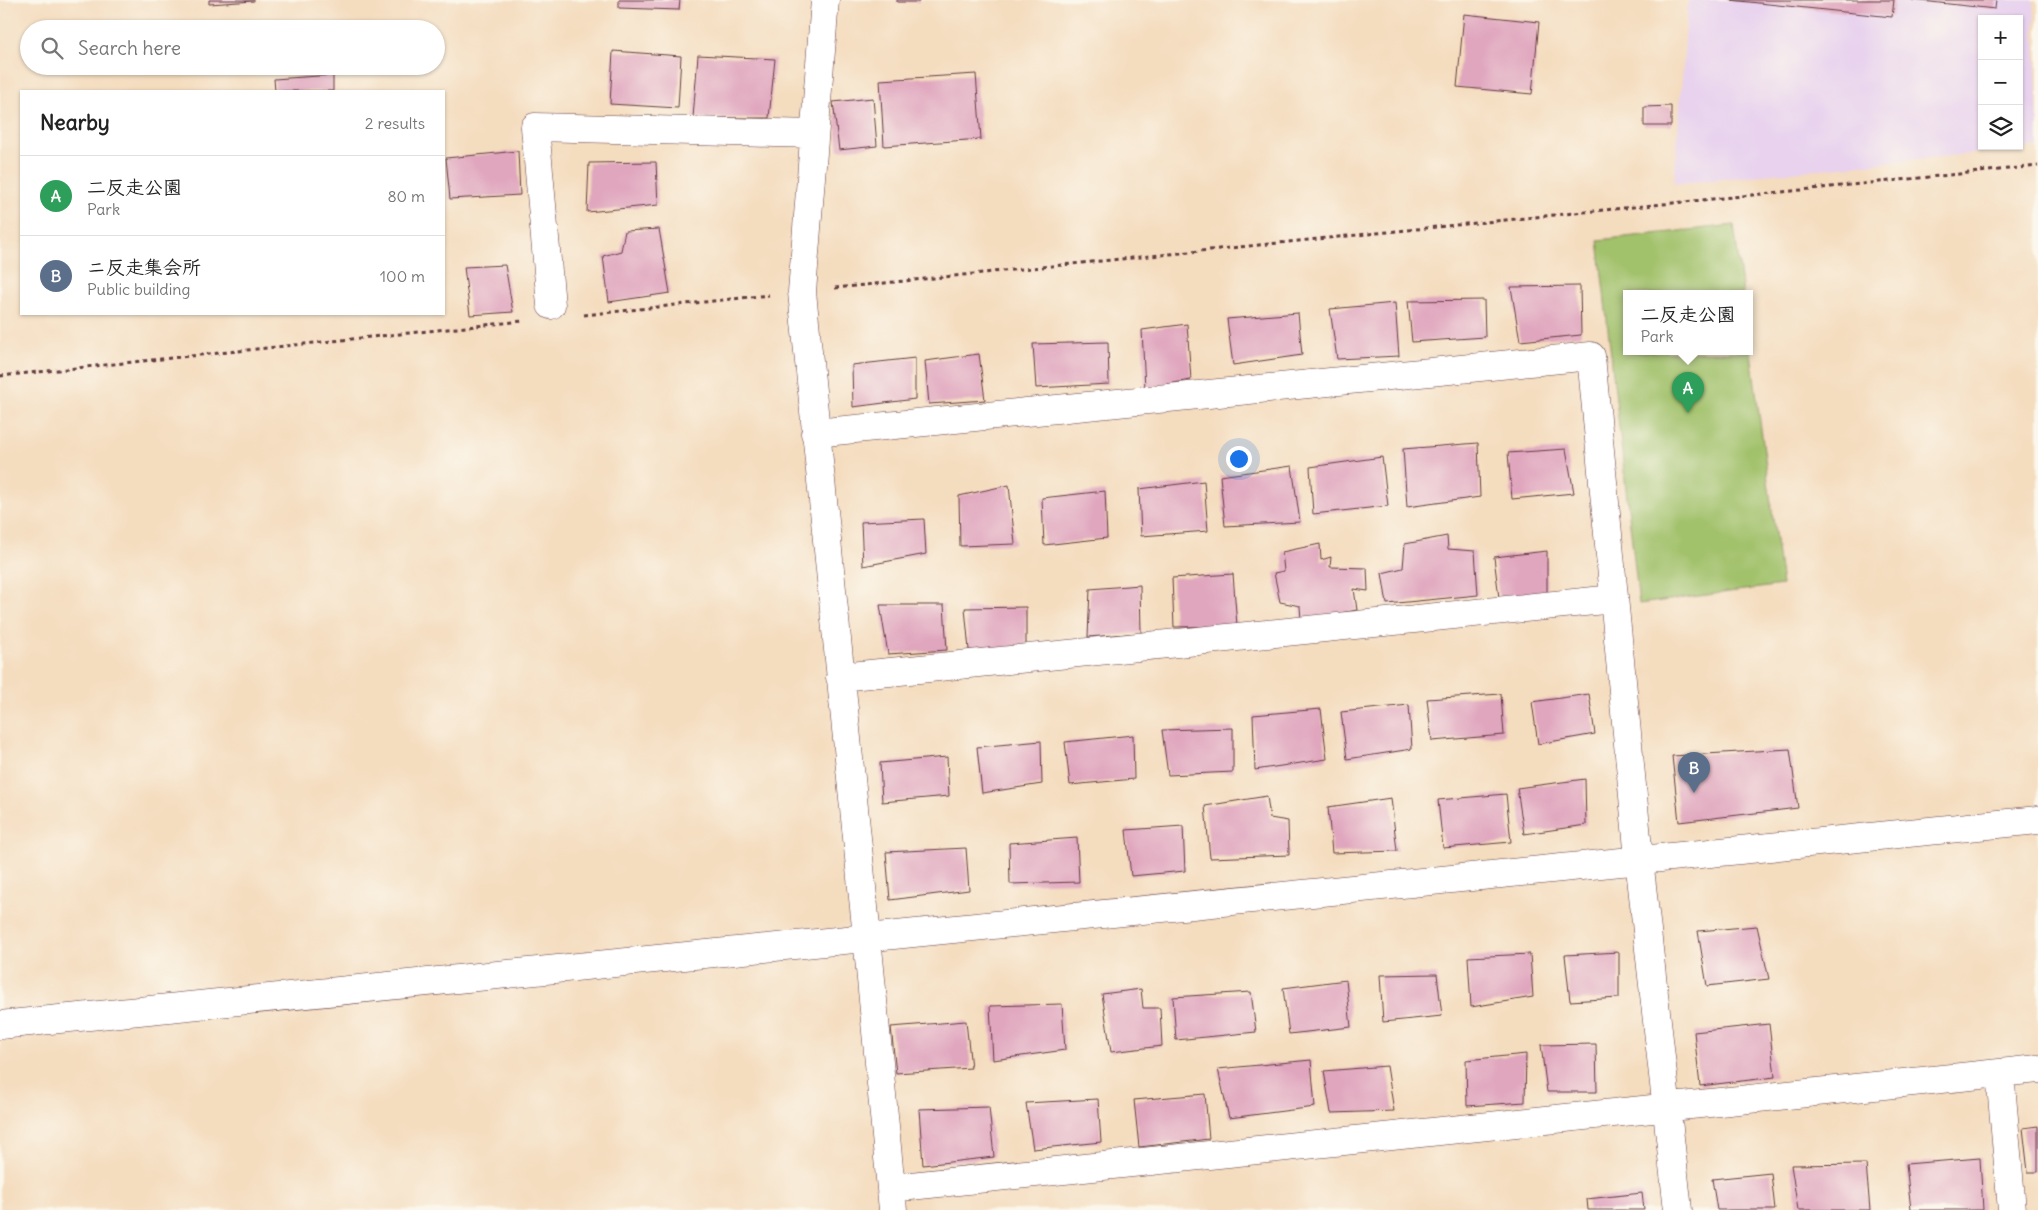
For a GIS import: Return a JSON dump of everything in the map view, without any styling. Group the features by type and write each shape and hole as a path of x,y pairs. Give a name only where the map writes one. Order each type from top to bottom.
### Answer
{"street":[{"path":"825,0 802,292 892,1199 1668,1107 2038,1069"},
{"path":"563,310 535,127 814,134"},
{"path":"815,433 1591,356 1639,859 1678,1210"},
{"path":"840,677 1614,599"},
{"path":"0,1025 2038,820"},
{"path":"2000,1073 2012,1210"}],"path":[{"path":"563,310 802,292 2038,166"},
{"path":"0,376 526,321"}],"shaded area":[{"path":"1688,0 2034,0 2038,147 2023,149 2023,15 1978,15 1978,150 2008,150 1674,184"}],"green space":[{"path":"1734,225 1742,290 1623,290 1623,355 1751,355 1782,585 1639,604 1598,240"}],"building":[{"path":"209,0 254,0 254,1 209,4"},
{"path":"619,0 680,0 679,10 619,8"},
{"path":"897,0 919,0 919,2 897,2"},
{"path":"1730,0 1894,0 1892,17"},
{"path":"1912,0 1996,0 1995,9"},
{"path":"1464,14 1539,22 1532,94 1457,87"},
{"path":"613,51 681,56 678,108 610,104"},
{"path":"698,55 775,59 769,118 693,118"},
{"path":"976,74 981,139 884,146 880,80"},
{"path":"333,75 333,90 275,90 274,79"},
{"path":"873,98 877,146 839,150 833,102"},
{"path":"1671,106 1671,126 1644,126 1644,107"},
{"path":"518,151 520,195 450,199 446,158"},
{"path":"656,162 658,205 587,212 589,163"},
{"path":"659,229 670,293 609,302 603,256 621,251 625,231"},
{"path":"505,265 513,312 470,315 464,267"},
{"path":"1580,286 1581,335 1520,341 1511,287"},
{"path":"1484,300 1485,337 1412,342 1408,301"},
{"path":"1395,303 1399,356 1337,359 1330,309"},
{"path":"1298,313 1302,355 1233,365 1227,319"},
{"path":"1187,324 1191,380 1145,388 1142,330"},
{"path":"1108,342 1109,384 1036,388 1033,344"},
{"path":"979,354 985,400 929,404 925,361"},
{"path":"915,358 915,399 853,407 852,365"},
{"path":"1478,443 1480,497 1407,507 1403,449"},
{"path":"1566,449 1574,493 1512,499 1508,453"},
{"path":"1382,457 1388,506 1313,514 1310,467"},
{"path":"1292,466 1300,522 1225,526 1220,476"},
{"path":"1204,481 1208,531 1141,536 1139,489"},
{"path":"1009,485 1015,544 960,546 959,496"},
{"path":"1105,491 1107,538 1044,545 1042,498"},
{"path":"924,519 926,554 863,566 861,522"},
{"path":"1447,536 1448,549 1475,551 1478,595 1387,604 1382,573 1403,568 1405,544"},
{"path":"1320,544 1321,560 1331,557 1330,567 1367,568 1368,591 1354,589 1357,610 1301,620 1300,606 1280,602 1274,573 1284,571 1282,552"},
{"path":"1547,551 1547,594 1499,598 1494,557"},
{"path":"1233,574 1237,626 1174,627 1172,578"},
{"path":"1140,585 1141,633 1088,637 1090,589"},
{"path":"880,605 944,605 947,650 888,654"},
{"path":"1026,607 1026,647 969,650 965,608"},
{"path":"1501,694 1504,735 1432,741 1427,699"},
{"path":"1589,694 1595,734 1538,744 1532,702"},
{"path":"1409,705 1412,749 1347,759 1341,712"},
{"path":"1321,709 1327,759 1255,770 1253,715"},
{"path":"1233,728 1233,772 1168,775 1162,730"},
{"path":"1133,735 1134,779 1070,785 1065,742"},
{"path":"1041,741 1042,784 982,793 977,747"},
{"path":"1790,749 1798,808 1679,822 1672,756"},
{"path":"947,757 949,796 882,802 880,763"},
{"path":"1585,779 1586,825 1524,834 1517,788"},
{"path":"1506,794 1511,842 1443,848 1438,800"},
{"path":"1267,796 1270,818 1288,821 1289,855 1210,858 1205,806"},
{"path":"1391,798 1397,851 1332,853 1328,807"},
{"path":"1183,826 1185,871 1131,876 1126,830"},
{"path":"1077,838 1079,882 1010,884 1009,843"},
{"path":"966,848 969,890 890,900 886,852"},
{"path":"1757,926 1769,979 1707,986 1698,931"},
{"path":"1619,952 1619,998 1570,1001 1565,955"},
{"path":"1530,954 1533,997 1471,1007 1468,957"},
{"path":"1437,974 1442,1016 1383,1022 1380,975"},
{"path":"1346,980 1351,1027 1289,1034 1283,988"},
{"path":"1141,989 1143,1008 1160,1008 1162,1046 1111,1052 1102,994"},
{"path":"1251,992 1256,1032 1176,1040 1173,997"},
{"path":"1062,1004 1065,1050 993,1060 990,1006"},
{"path":"966,1021 971,1068 896,1073 891,1027"},
{"path":"1769,1024 1775,1077 1700,1086 1694,1032"},
{"path":"1596,1044 1597,1092 1547,1092 1541,1045"},
{"path":"1526,1054 1525,1102 1467,1106 1466,1060"},
{"path":"1311,1060 1315,1107 1229,1118 1218,1069"},
{"path":"1387,1066 1394,1111 1331,1113 1324,1071"},
{"path":"1205,1094 1209,1139 1139,1147 1134,1100"},
{"path":"1098,1099 1101,1142 1033,1149 1026,1103"},
{"path":"989,1107 994,1157 923,1165 919,1109"},
{"path":"2038,1126 2038,1172 2028,1172 2023,1128"},
{"path":"1980,1158 1983,1210 1911,1210 1906,1164"},
{"path":"1866,1164 1870,1210 1798,1210 1791,1165"},
{"path":"1771,1173 1775,1210 1717,1210 1712,1179"},
{"path":"1642,1193 1644,1210 1588,1210 1587,1199"}],"place":[{"name":"二反走公園","path":"1688,413"},
{"name":"ニ反走集会所","path":"1694,793"}]}
